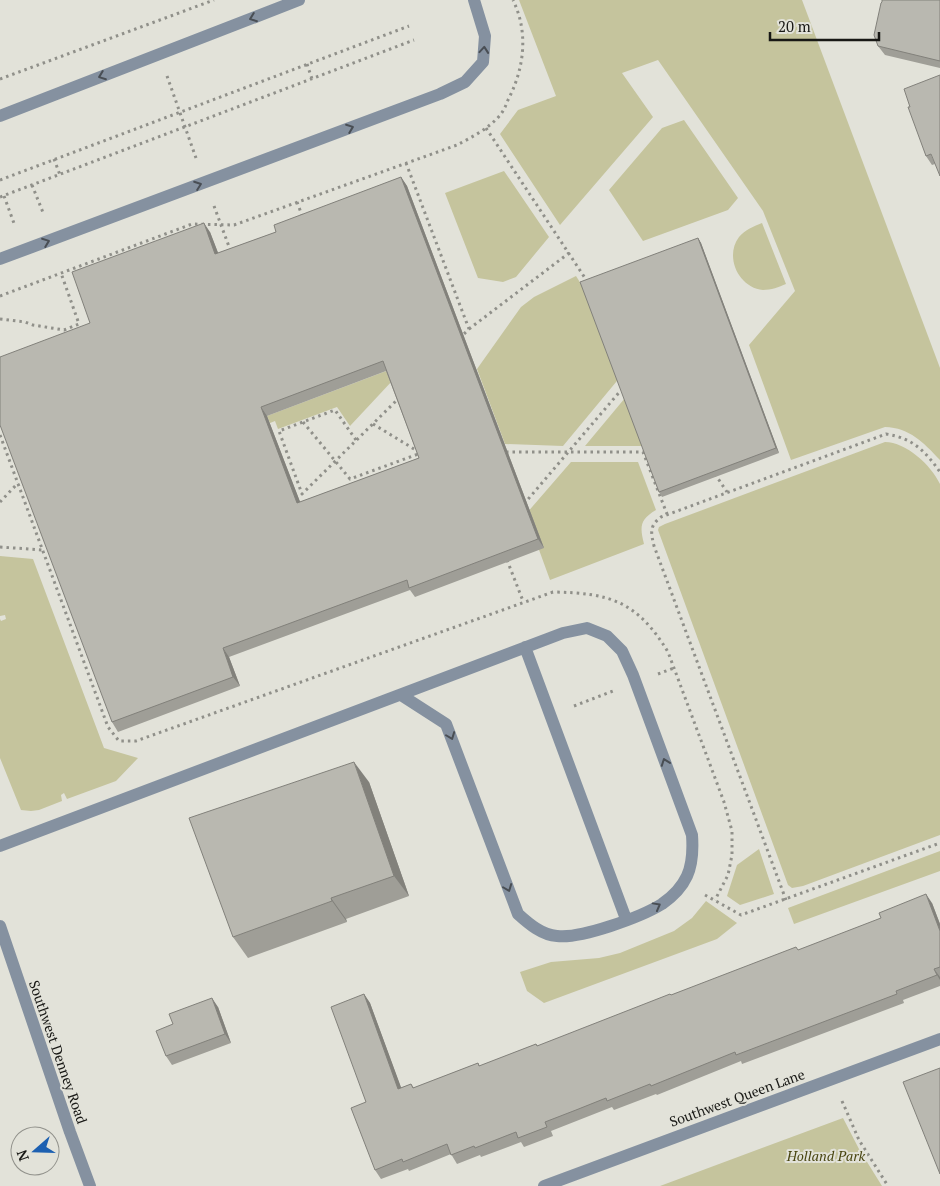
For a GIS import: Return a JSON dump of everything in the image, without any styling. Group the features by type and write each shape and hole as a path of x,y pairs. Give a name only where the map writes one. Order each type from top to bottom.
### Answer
{"street":[{"path":"0,116 299,0"},
{"path":"0,259 431,98 465,82 483,62 485,36 474,0"},
{"path":"0,846 525,647 563,633 587,628 607,636 622,651 633,675 692,835 693,857 687,877 678,891 662,904 582,935 556,936 532,927 518,914 446,724 401,695"},
{"path":"525,647 626,919"},
{"name":"Southwest Denney Road","path":"0,926 90,1186"},
{"name":"Southwest Queen Lane","path":"544,1186 940,1039"}],"path":[{"path":"0,79 214,0"},
{"path":"0,296 192,224 234,225 457,146 480,133 501,115 515,86 523,59 522,27 513,0"},
{"path":"0,180 409,26"},
{"path":"24,250 2,196 414,40"},
{"path":"307,64 312,79"},
{"path":"486,128 590,285"},
{"path":"54,159 60,175"},
{"path":"406,163 469,329"},
{"path":"32,185 53,239"},
{"path":"456,342 469,329 569,253"},
{"path":"0,319 64,330 79,324 61,273"},
{"path":"72,327 75,335"},
{"path":"523,505 624,386"},
{"path":"356,440 335,410 279,432 302,494 373,424 400,396"},
{"path":"303,422 350,479 421,453 430,453"},
{"path":"373,424 421,453"},
{"path":"786,900 654,546 651,533 654,522 668,514 886,434 901,436 913,442 931,459 940,472"},
{"path":"0,435 108,727 119,741 136,741 523,601 553,592 597,594 621,603 637,614 656,632 668,652 724,802 732,831 732,854 728,875 715,900"},
{"path":"498,452 652,452"},
{"path":"643,452 668,514"},
{"path":"713,471 727,492"},
{"path":"0,502 18,484"},
{"path":"0,547 43,550"},
{"path":"504,552 523,601"},
{"path":"683,882 741,916 940,843"},
{"path":"833,1079 851,1123 888,1186"}],"green space":[{"path":"519,0 802,0 940,368 940,460 916,437 902,430 885,427 791,460 749,345 795,291 763,211 658,60 622,73 653,117 560,225 500,134 518,110 556,96"},
{"path":"684,120 738,198 728,210 643,241 609,190 662,128"},
{"path":"504,171 549,237 516,277 503,282 478,278 445,193"},
{"path":"762,223 786,284 763,290 754,288 741,278 736,270 733,253 739,237 747,230"},
{"path":"576,276 631,364 563,446 505,444 477,369 521,307 534,297"},
{"path":"389,370 393,380 350,426 337,407 278,429 275,421 270,423 267,416"},
{"path":"625,398 643,446 585,446"},
{"path":"885,442 901,446 917,456 931,469 940,484 940,835 803,886 792,888 788,885 658,530 659,527 665,524"},
{"path":"571,462 638,462 656,510 646,517 642,524 644,544 550,580 526,514"},
{"path":"0,556 33,559 104,748 138,758 116,781 67,799 64,793 61,795 62,801 39,810 21,810 0,758 0,619 1,621 6,619 5,615 0,616"},
{"path":"759,849 774,894 740,905 727,896 737,865"},
{"path":"940,851 940,871 794,924 788,908"},
{"path":"706,901 737,923 717,939 544,1003 527,991 520,972 551,962 599,958 620,953 674,931 692,918"},
{"name":"Holland Park","path":"843,1118 859,1149 882,1186 660,1186"}],"building":[{"path":"882,0 940,0 940,61 878,46 874,35"},
{"path":"940,75 940,176 931,154 926,156 908,107 910,107 904,89"},
{"path":"401,177 538,539 409,588 407,580 223,648 233,677 112,722 0,425 0,357 90,323 72,272 204,223 215,254 276,232 274,225","holes":["383,361 419,458 297,503 261,407"]},
{"path":"698,238 776,448 659,492 580,282"},
{"path":"354,762 394,876 331,898 332,901 233,937 189,818"},
{"path":"926,894 940,931 940,967 934,969 937,975 896,991 897,994 736,1055 735,1052 651,1086 650,1084 607,1101 606,1098 545,1122 547,1127 518,1138 516,1132 451,1155 447,1144 403,1162 402,1159 375,1170 351,1108 366,1102 331,1007 364,994 398,1089 411,1084 413,1088 478,1063 479,1066 536,1044 537,1046 796,947 798,950 881,918 879,913"},
{"path":"212,998 225,1034 166,1056 156,1031 173,1024 169,1014"},
{"path":"940,1068 940,1174 903,1082"}]}
